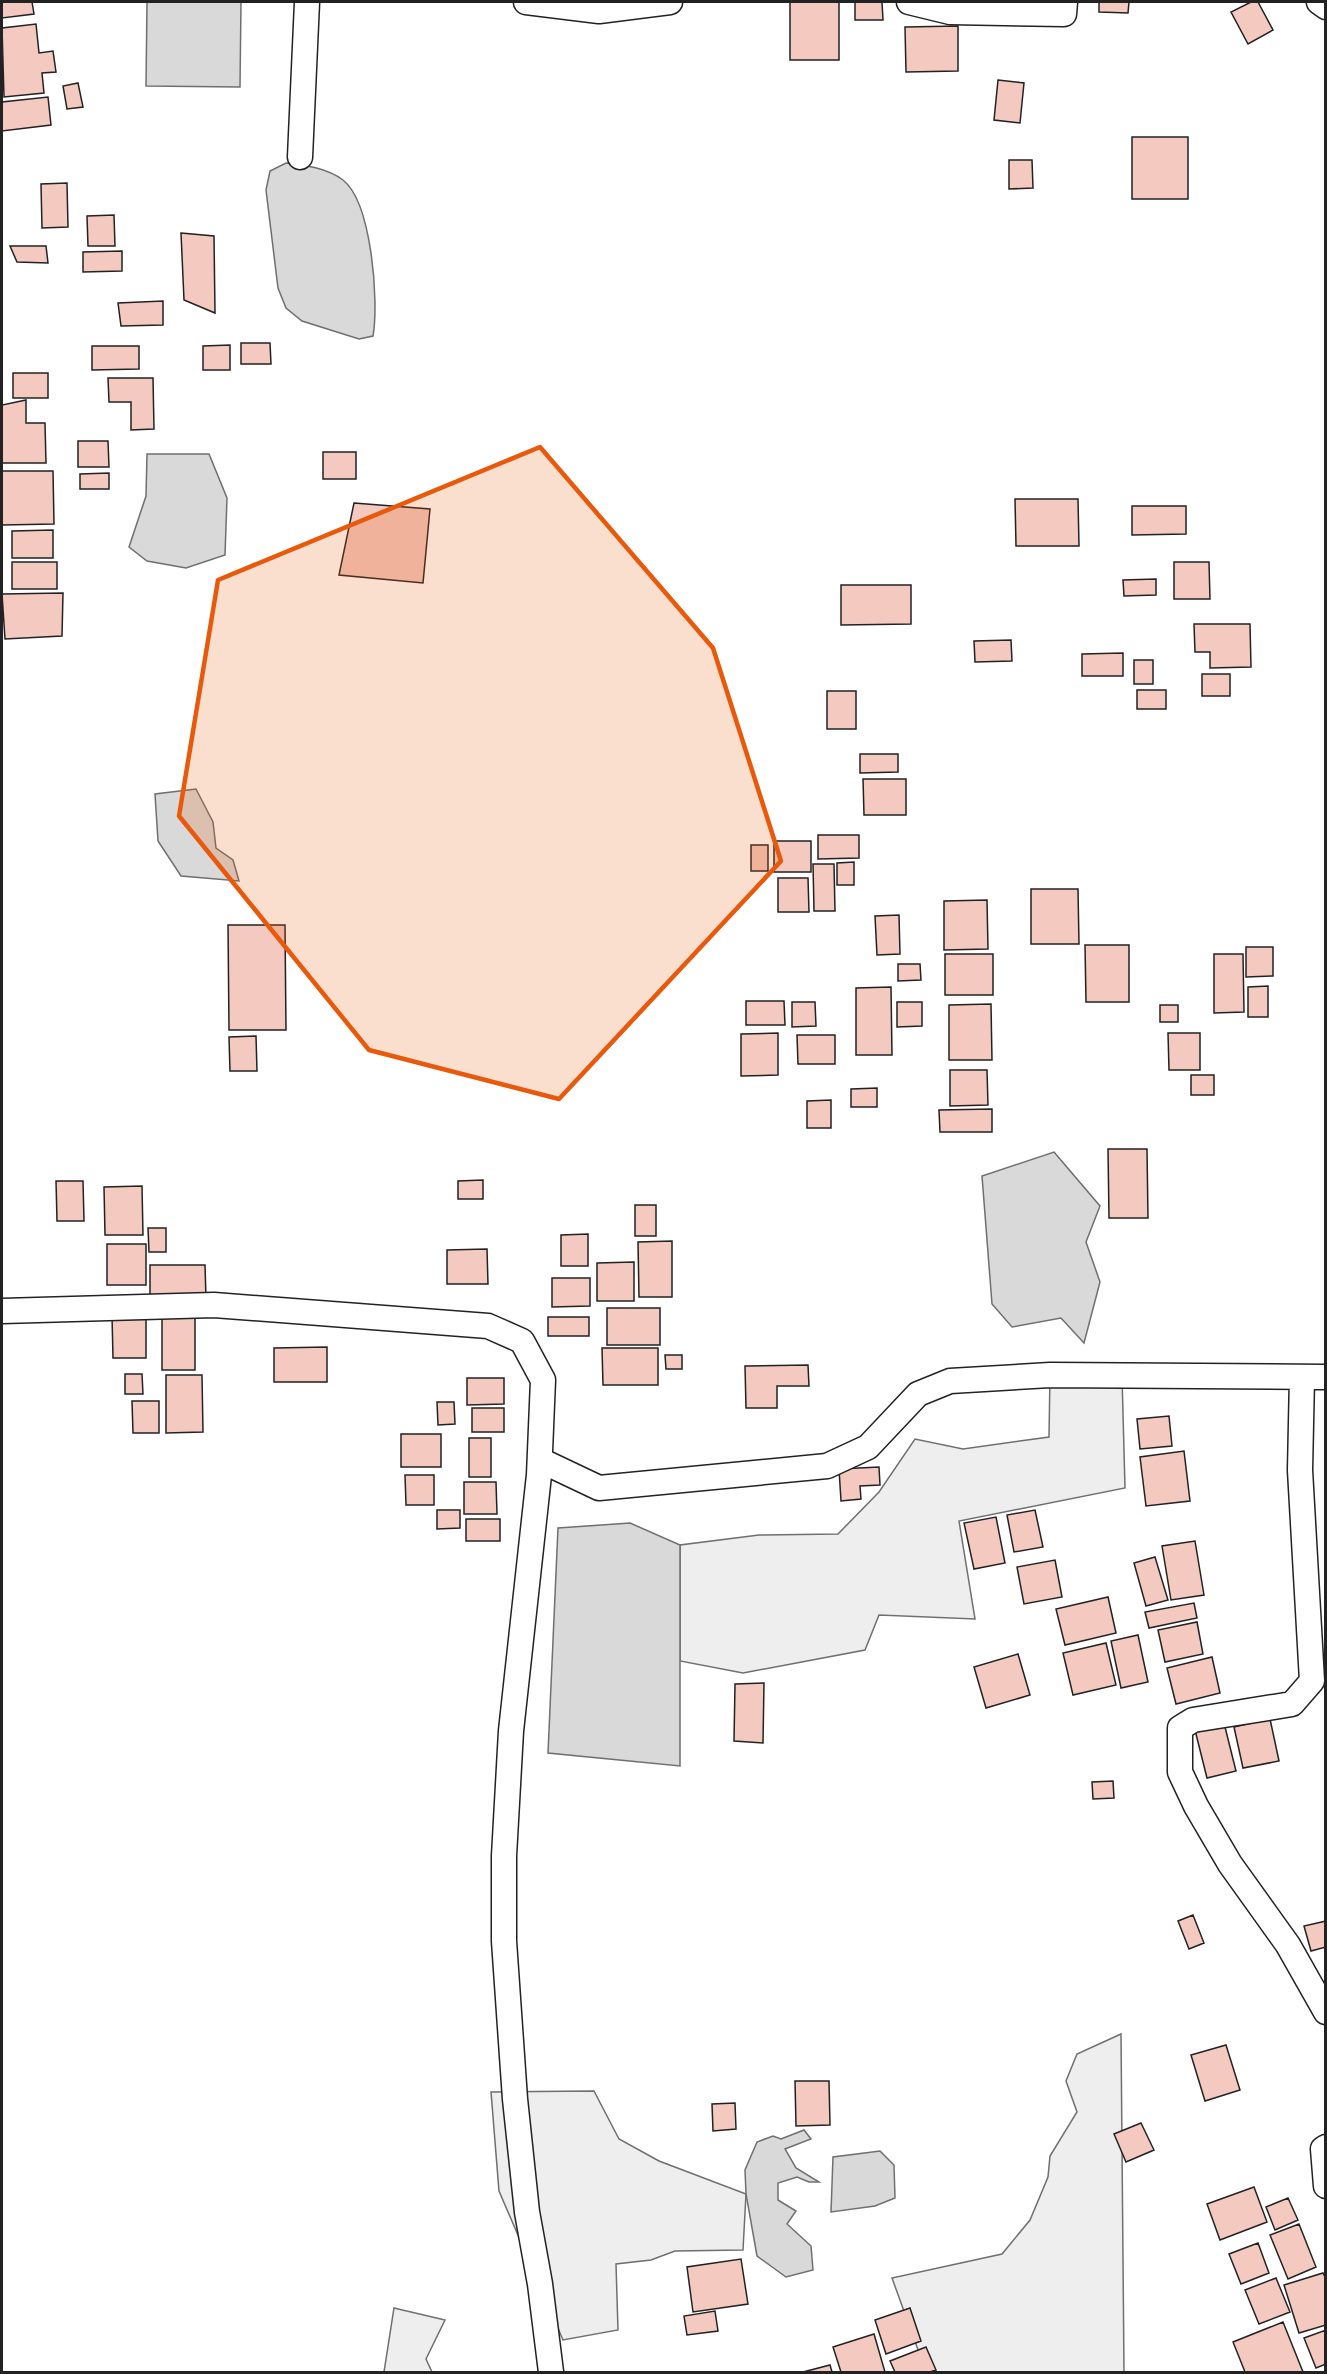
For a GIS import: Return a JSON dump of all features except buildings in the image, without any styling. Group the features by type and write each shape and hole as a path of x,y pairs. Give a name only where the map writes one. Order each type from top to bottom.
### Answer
{"street":[{"path":"300,157 307,2"},
{"path":"526,2 598,11 670,2"},
{"path":"909,2 951,12 1064,14 1065,2"},
{"path":"1319,2 1326,7"},
{"path":"2,1311 214,1305 488,1326 522,1341 543,1380 540,1460 511,1731 504,1856 504,1941 515,2099 527,2212 540,2284 551,2373"},
{"path":"540,1460 598,1488 827,1466 868,1447 918,1394 951,1381 1050,1375 1314,1377 1300,1470 1312,1681 1292,1704 1193,1720 1180,1728 1180,1772 1196,1806 1230,1864 1288,1945 1326,2012"},
{"path":"1326,2147 1323,2149 1326,2186"}],"highlighted area":[{"path":"540,447 713,648 781,861 559,1099 369,1050 179,816 218,580"}],"shaded area":[{"path":"147,2 241,2 240,87 146,86"},
{"path":"286,163 308,166 330,173 343,180 353,192 361,209 371,254 375,301 373,336 359,339 302,321 286,308 278,288 266,190 270,171"},
{"path":"147,454 209,454 227,498 225,555 186,568 147,561 129,547 146,496"},
{"path":"196,789 213,822 216,848 233,860 239,881 181,876 158,841 155,794"},
{"path":"1054,1152 1100,1206 1086,1242 1100,1282 1084,1343 1061,1318 1012,1327 992,1304 982,1176"},
{"path":"1050,1375 1122,1376 1125,1488 959,1521 975,1619 879,1615 865,1650 743,1673 680,1661 680,1545 759,1535 838,1534 879,1492 915,1439 963,1449 1049,1437"},
{"path":"630,1523 680,1545 680,1766 548,1753 558,1528"},
{"path":"1121,2034 1124,2372 926,2372 892,2278 1002,2254 1030,2220 1048,2177 1050,2156 1077,2112 1066,2081 1077,2054"},
{"path":"594,2091 619,2139 659,2161 746,2194 743,2250 675,2251 651,2260 616,2264 618,2330 563,2340 499,2191 491,2092"},
{"path":"804,2130 811,2139 785,2149 796,2168 819,2182 809,2182 797,2177 778,2183 778,2200 796,2211 787,2224 811,2246 813,2270 786,2277 757,2256 746,2194 745,2170 757,2142 773,2136 781,2139"},
{"path":"880,2151 894,2165 895,2198 875,2206 831,2212 833,2157"},
{"path":"394,2308 445,2320 426,2359 432,2372 384,2372"}]}
